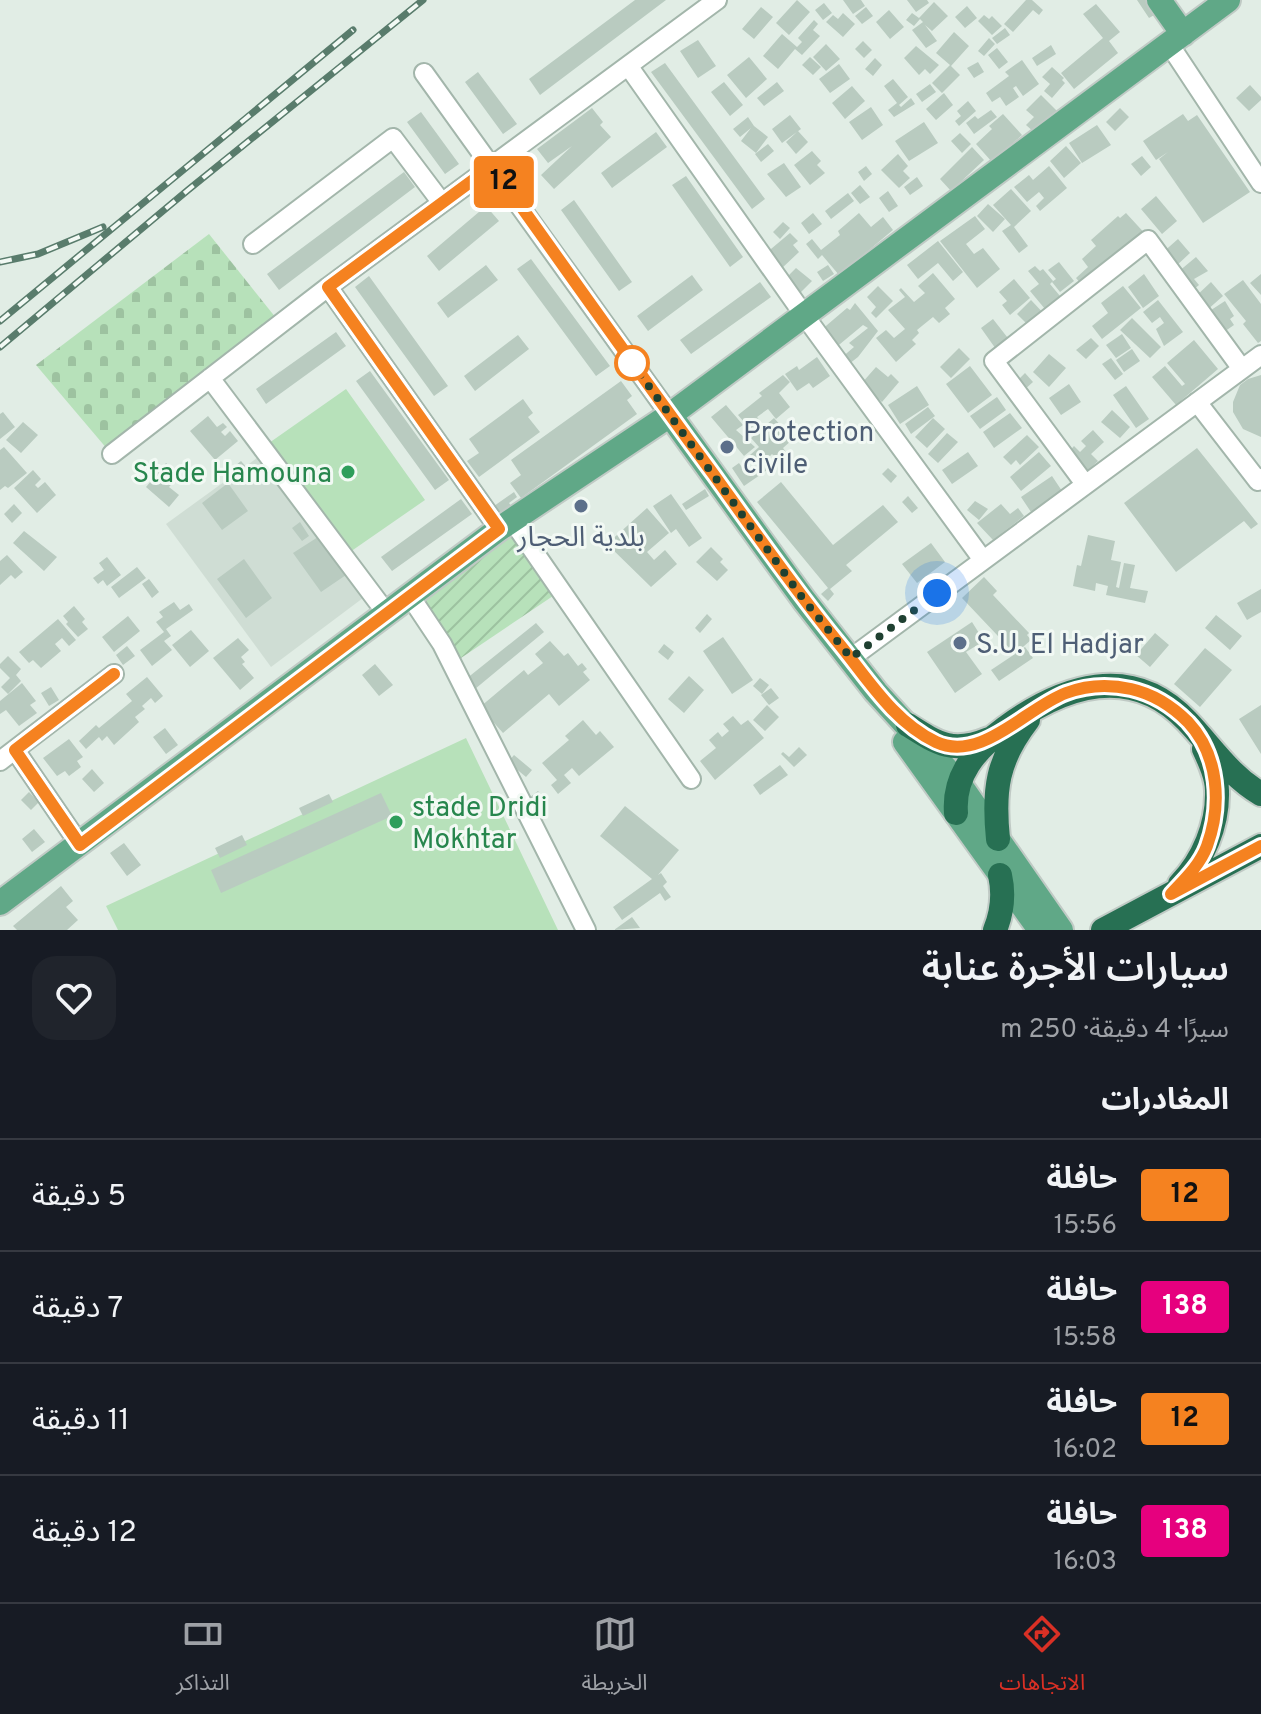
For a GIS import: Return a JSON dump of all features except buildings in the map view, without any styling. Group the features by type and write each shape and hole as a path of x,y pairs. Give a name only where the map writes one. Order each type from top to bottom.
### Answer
{"highway":[{"path":"908,725 939,744 969,747 989,739 1049,700 1093,686 1123,687 1138,690 1166,704 1189,723 1237,777 1257,787"},
{"path":"998,839 995,801 1000,771 1011,744 1037,709"},
{"path":"1171,894 1192,872 1206,848 1215,814 1218,790 1199,736"},
{"path":"956,813 958,782 989,739"},
{"path":"1103,930 1261,846"},
{"path":"1139,930 1261,862"},
{"path":"995,930 1000,917 1000,875"}],"main road":[{"path":"1159,0 1176,39"},
{"path":"0,903 506,525 670,415 1228,0"},
{"path":"670,415 804,600 876,692 899,734 1000,875 1047,925"},
{"path":"876,692 958,782 998,839 1047,925"}],"street":[{"path":"112,454 328,287 717,0"},
{"path":"1176,39 1261,183"},
{"path":"629,67 804,315 983,560"},
{"path":"424,73 670,415"},
{"path":"253,244 393,138 442,203"},
{"path":"1085,484 994,361 1148,240 1242,369"},
{"path":"328,287 691,779"},
{"path":"851,658 1261,355"},
{"path":"210,378 387,614"},
{"path":"1197,402 1258,481 1261,478"},
{"path":"410,596 442,644 586,930"},
{"path":"80,845 8,755 114,674"}],"shaded area":[{"path":"261,455 367,595 271,667 166,524"}],"green space":[{"path":"209,234 276,318 108,450 36,365"},
{"name":"Stade Hamouna","path":"346,389 425,500 350,552 269,443"},
{"path":"512,536 553,596 458,660 424,601"},
{"name":"stade Dridi Mokhtar","path":"466,738 558,930 118,930 106,906"}],"railway":[{"path":"0,347 423,0"},
{"path":"0,321 353,30"},
{"path":"0,262 38,254 103,227"}],"bus line":[{"name":"12","path":"114,674 15,750 80,845 499,529 328,287 492,166 804,600 876,692 908,725 939,744 969,747 989,739 1063,694 1093,686 1138,690 1166,704 1189,723 1199,736 1218,790 1206,848 1192,872 1171,894 1261,846"}],"place":[{"name":"Protection civile","path":"727,447"},
{"name":"Stade Hamouna","path":"348,472"},
{"name":"بلدية الحجار","path":"581,506"},
{"name":"S.U. El Hadjar","path":"960,643"},
{"name":"stade Dridi Mokhtar","path":"396,822"}],"route":[{"path":"632,363 804,600 851,658 937,593"}]}
